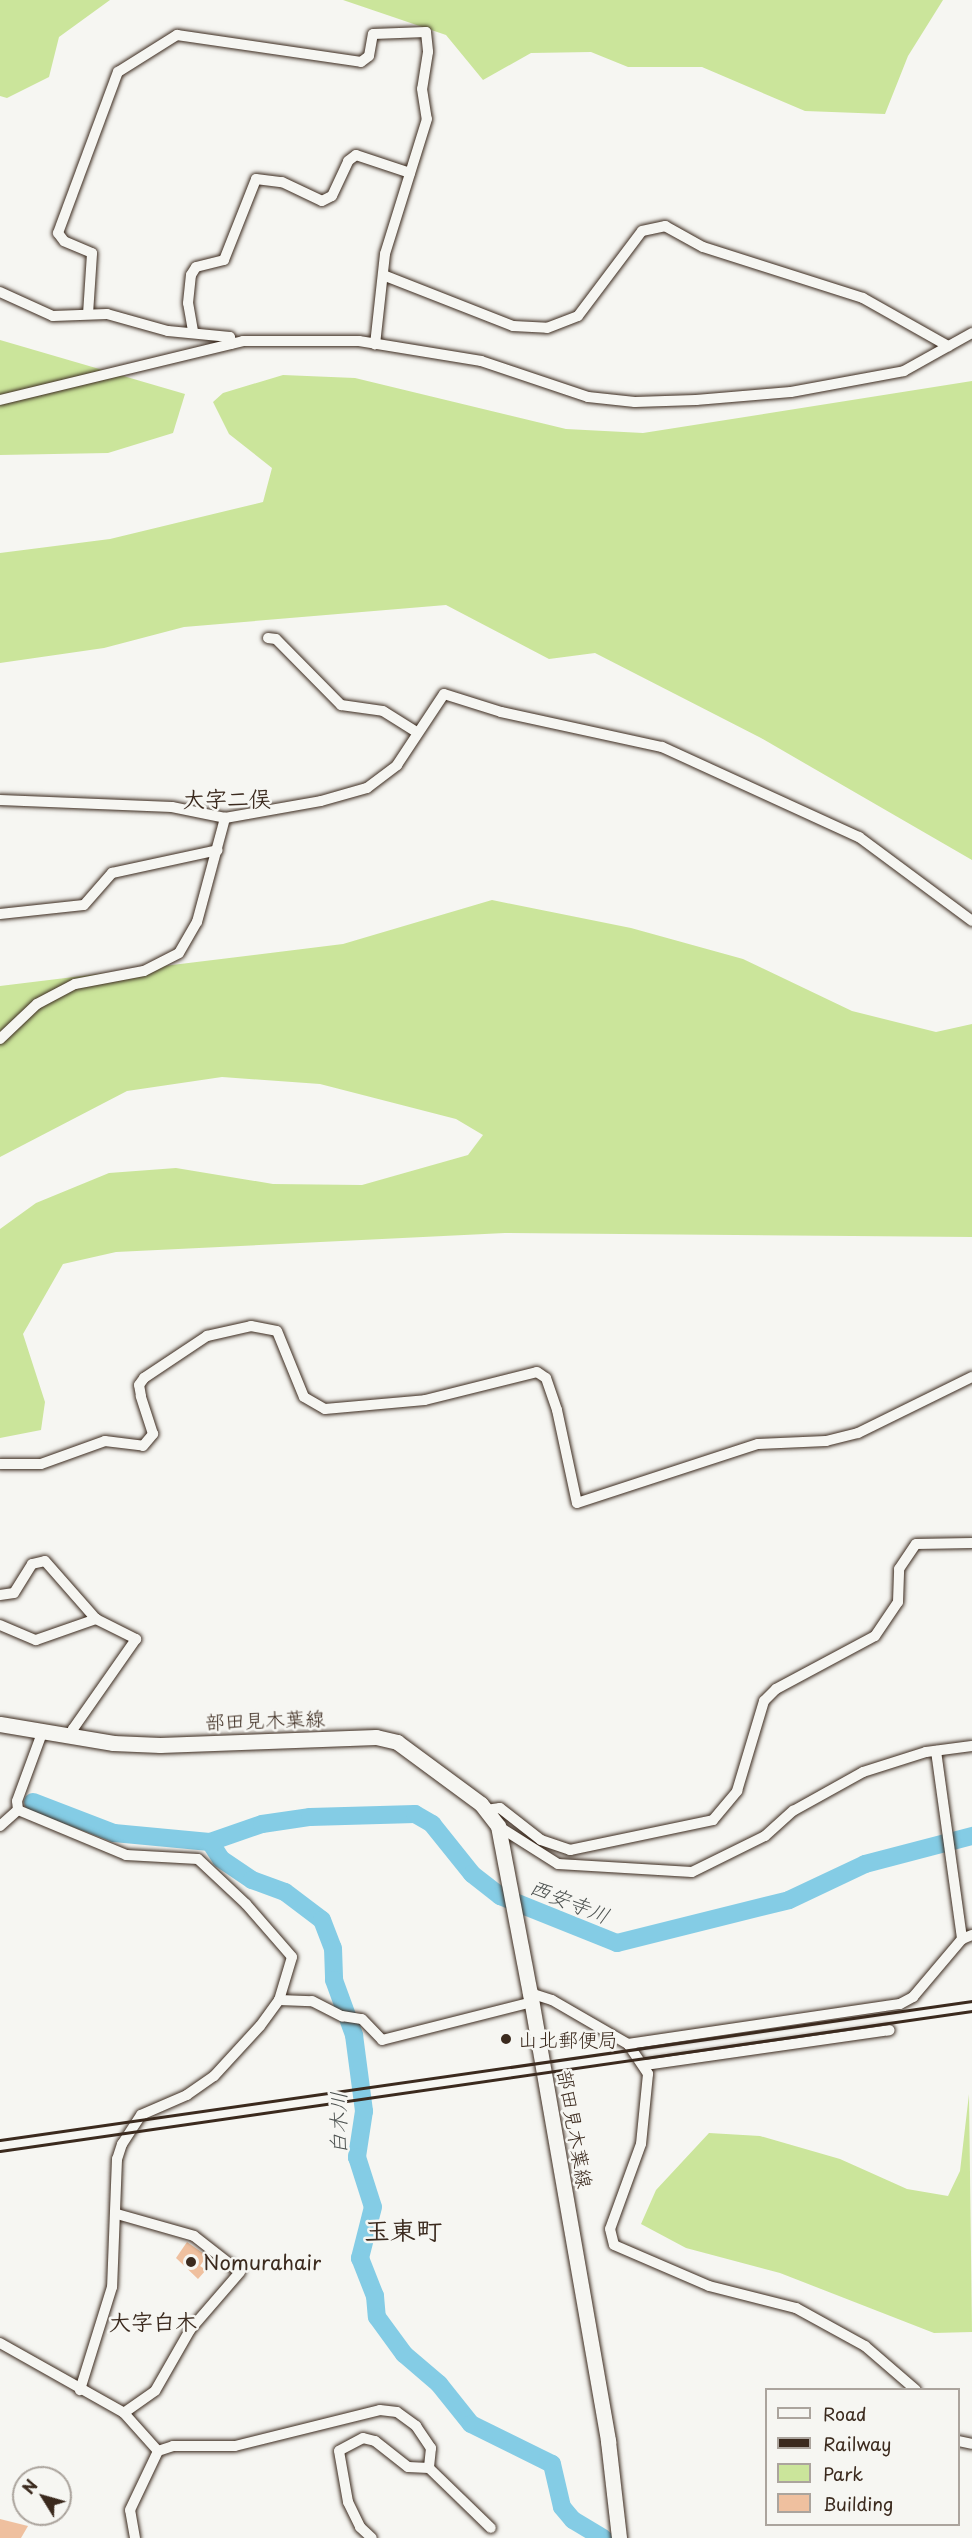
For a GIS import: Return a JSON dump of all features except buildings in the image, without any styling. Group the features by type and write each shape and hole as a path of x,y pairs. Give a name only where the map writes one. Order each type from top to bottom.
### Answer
{"main road":[{"name":"部田見木葉線","path":"0,1724 42,1733 160,1745 376,1737 397,1742 466,1790 486,1810 498,1826 531,1998 608,2441 619,2538"}],"street":[{"path":"88,314 92,253 60,238 61,223 95,144 115,76 170,36 361,62 369,56 373,34 426,32 429,52 422,89 427,119 383,275 375,344"},
{"path":"194,331 188,303 192,275 196,267 224,260 256,179 282,182 322,201 332,196 348,161 356,155 410,173"},
{"path":"383,275 513,326 547,328 578,316 642,231 664,226 703,247 863,298 948,346"},
{"path":"0,292 53,316 107,314 168,331 194,331 230,337 231,344"},
{"path":"0,400 231,344 375,344 481,361 588,397 634,402 791,392 867,380 904,371 972,333"},
{"path":"268,638 276,639 341,705 383,711 418,733"},
{"path":"0,800 172,807 225,818 367,788 397,765 444,694 512,714 662,747 859,837 972,921"},
{"path":"0,1039 38,1004 75,984 144,970 179,953 197,922 219,850 225,818"},
{"path":"0,914 84,905 112,873 219,850"},
{"path":"0,1464 41,1464 105,1441 143,1446 153,1434 139,1385 144,1378 207,1336 251,1326 277,1332 304,1397 325,1409 425,1400 537,1371 546,1378 557,1410 577,1503 758,1444 826,1441 858,1433 972,1377"},
{"path":"486,1810 500,1808 541,1840 570,1850 713,1820 737,1791 764,1701 776,1689 875,1636 898,1602 899,1569 916,1544 972,1543"},
{"path":"0,1595 14,1593 32,1564 45,1561 96,1620 136,1639 74,1729 73,1737"},
{"path":"0,1625 36,1640 96,1620"},
{"path":"18,1810 17,1801 42,1733"},
{"path":"498,1826 558,1864 692,1872 765,1836 793,1811 863,1772 936,1751 972,1746"},
{"path":"628,2044 900,2004 913,1997 967,1937 950,1850 936,1751"},
{"path":"0,1826 18,1810"},
{"path":"18,1810 126,1855 198,1859 289,1950 292,1965 279,2000 214,2076 187,2095 141,2115 131,2126 117,2159 117,2214 112,2287 98,2344 80,2390"},
{"path":"279,2000 312,2001 342,2016 357,2018 382,2040 531,1998 552,2001 628,2044 645,2065 649,2097 641,2144 610,2229 614,2245 709,2286 796,2308 865,2346 914,2388"},
{"path":"645,2065 890,2030"},
{"path":"117,2214 194,2236 240,2272 190,2330 155,2391 124,2413"},
{"path":"0,2343 124,2413 158,2451"},
{"path":"158,2451 235,2446 380,2410 397,2412 427,2438 429,2468"},
{"path":"372,2538 360,2527 348,2502 339,2451 363,2438 375,2441 408,2467 429,2468 491,2528"},
{"path":"135,2538 130,2510 158,2451"}],"green space":[{"path":"0,0 110,0 59,37 49,77 7,98 0,96"},
{"path":"343,0 943,0 908,56 885,114 805,111 702,67 628,67 591,52 531,53 483,80 446,35"},
{"path":"0,340 185,394 173,433 108,453 0,455"},
{"path":"283,375 355,378 566,429 643,433 972,381 972,860 761,738 595,653 549,659 446,605 184,627 104,648 0,663 0,553 110,539 263,502 272,468 229,434 213,402 223,393"},
{"path":"492,900 631,928 743,959 852,1011 936,1032 972,1024 972,1237 505,1233 116,1252 63,1264 23,1334 45,1402 41,1430 0,1438 0,1229 36,1203 109,1173 176,1168 273,1184 362,1185 468,1155 483,1135 456,1119 320,1084 222,1077 127,1091 0,1157 0,986 343,944"},
{"path":"969,2094 972,2332 934,2333 780,2273 686,2248 641,2224 656,2190 709,2133 760,2136 840,2159 907,2189 948,2196 960,2171"}],"waterway":[{"name":"白木川","path":"33,1802 114,1833 210,1842 221,1859 252,1880 285,1892 322,1920 333,1948 334,1980 354,2035 364,2111 357,2157 373,2207 360,2258 375,2296 377,2317 404,2354 439,2384 471,2424 552,2464 562,2507 573,2520 603,2538"},
{"name":"西安寺川","path":"210,1842 262,1824 310,1817 415,1814 432,1824 472,1874 500,1896 617,1943 789,1900 865,1864 972,1836"}],"railway":[{"path":"0,2140 972,2001"},
{"path":"0,2151 972,2011"}],"place":[{"name":"山北郵便局","path":"506,2039"},
{"name":"Nomurahair","path":"191,2262"}],"district":[{"name":"大字二俣","path":"227,798"},
{"name":"玉東町","path":"403,2230"},
{"name":"大字白木","path":"153,2321"}]}
